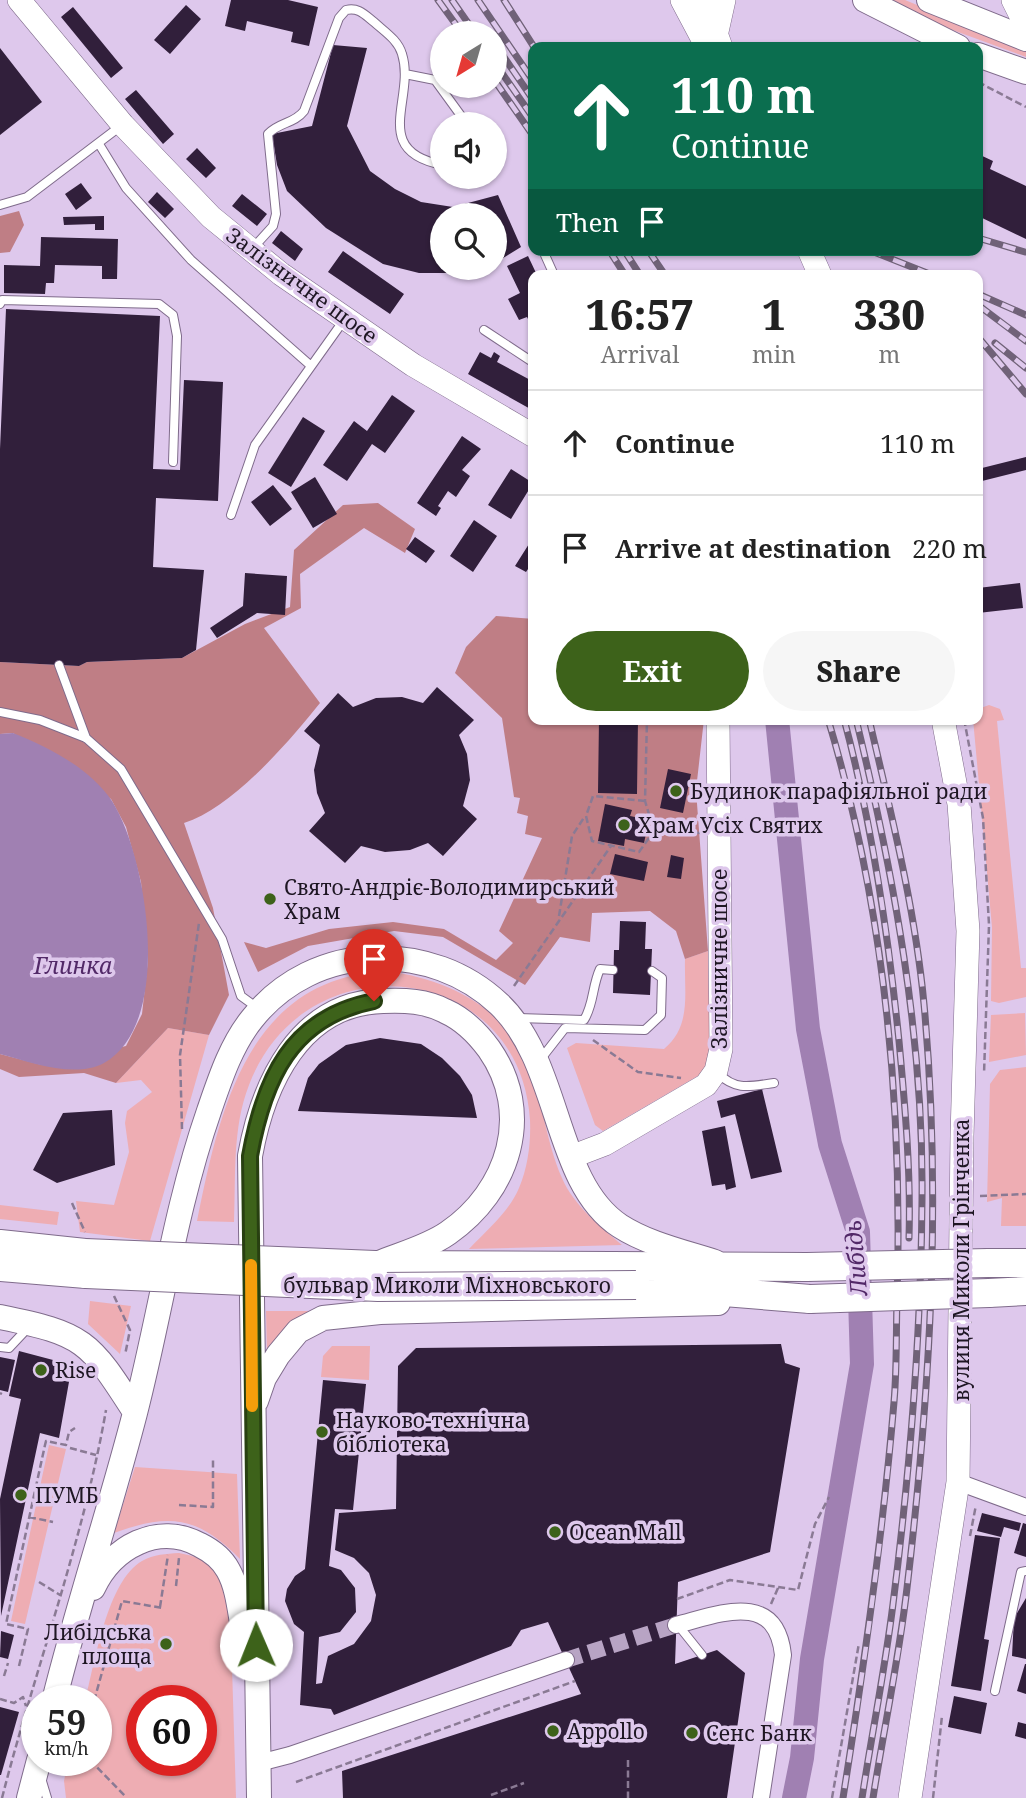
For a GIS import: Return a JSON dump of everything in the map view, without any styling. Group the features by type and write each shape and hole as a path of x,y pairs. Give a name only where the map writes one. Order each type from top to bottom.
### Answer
{"highway":[{"name":"бульвар Миколи Міхновського","path":"0,1244 85,1264 378,1287 634,1275 727,1266 1024,1263"},
{"name":"бульвар Миколи Міхновського","path":"0,1267 85,1264 375,1265 634,1275 760,1296 810,1299 1026,1291"}],"main road":[{"name":"Залізничне шосе","path":"19,0 123,125 211,217 345,319 413,365 528,432"},
{"path":"682,0 714,42"},
{"path":"704,0 715,42"},
{"path":"715,42 724,0"},
{"path":"865,0 948,42"},
{"path":"929,0 1026,38"},
{"path":"1013,0 1026,26"},
{"path":"983,57 1026,72"},
{"name":"Залізничне шосе","path":"571,1157 605,1144 706,1085 716,1071 721,1049 718,725"},
{"name":"вулиця Миколи Грінченка","path":"910,1798 958,1482 962,1136 968,931 959,804 944,725"},
{"path":"58,1685 135,1412 189,1170 234,1045 260,1009 304,974 365,958 394,957 425,962 477,985 513,1018 538,1063 577,1175 596,1204 619,1225 652,1242 727,1266"},
{"path":"258,1796 250,1156 255,1127 264,1100 289,1051 307,1031 327,1015 350,1006 399,1000 424,1003 447,1011 482,1040 506,1079 513,1121 511,1142 498,1180 475,1211 445,1235 375,1265"},
{"path":"252,1414 264,1378 278,1354 298,1331 323,1318 394,1311 716,1303 760,1296"},
{"path":"0,1317 67,1332 89,1347 107,1367 135,1412"},
{"path":"71,1640 99,1574 118,1553 137,1541 185,1537 210,1550 228,1570 257,1699"},
{"path":"29,1798 35,1776"}],"street":[{"path":"958,1482 1026,1507"},
{"path":"677,1625 732,1610 747,1611 764,1618 775,1627 782,1641 783,1655 759,1795"},
{"path":"259,1763 290,1755 566,1660"}],"lane":[{"path":"251,250 273,226 276,214 268,134 278,126 297,119 304,111 339,18 346,10 361,11 396,41 404,58 405,74 399,114 401,140 411,151 430,159"},
{"path":"405,74 435,80 458,112"},
{"path":"0,205 27,197 123,125"},
{"path":"99,144 126,188 191,260 310,365"},
{"path":"0,303 2,300 159,303 173,315 177,336 173,462"},
{"path":"231,515 255,444 345,319"},
{"path":"484,330 528,359"},
{"path":"59,665 86,738"},
{"path":"0,712 40,720 86,738 121,769 222,939 241,996 260,1009"},
{"path":"513,1018 584,1020 592,1007 595,981 600,969 614,970"},
{"path":"538,1063 548,1045 565,1028 645,1030 661,1014 662,978 652,971"},
{"path":"716,1071 728,1082 741,1088 774,1083"},
{"path":"0,1347 9,1348 14,1344 25,1331 27,1322"},
{"path":"995,1691 1021,1572 1026,1571"},
{"path":"677,1625 702,1655"},
{"path":"41,1776 47,1798"}],"path":[{"path":"983,85 1026,107"},
{"path":"647,725 645,801 654,831"},
{"path":"559,920 572,836 586,816 593,796 645,801"},
{"path":"586,816 592,841 611,846 639,852 654,831"},
{"path":"654,831 709,834"},
{"path":"514,986 611,846"},
{"path":"183,1135 180,1055 201,906"},
{"path":"577,1029 638,1073 686,1079"},
{"path":"980,1196 1026,1194"},
{"path":"125,1355 130,1329"},
{"path":"35,1685 106,1410"},
{"path":"19,1666 28,1629 6,1624 46,1441 66,1445 69,1432 75,1428"},
{"path":"70,1448 96,1455"},
{"path":"179,1505 213,1507 213,1457"},
{"path":"677,1599 730,1580 798,1590 815,1524 829,1497"},
{"path":"34,1498 57,1503"},
{"path":"29,1517 53,1522"},
{"path":"176,1586 179,1553"},
{"path":"98,1685 122,1601 162,1608 169,1554"},
{"path":"39,1582 60,1595"},
{"path":"832,1798 859,1643"},
{"path":"4,1676 8,1663"},
{"path":"296,1782 575,1681"},
{"path":"0,1699 14,1703 21,1698"},
{"path":"2,1798 21,1725"},
{"path":"628,1760 628,1798"},
{"path":"106,1776 126,1797"},
{"path":"491,1795 524,1783"}],"shaded area":[{"path":"890,0 905,0 1026,50 1026,57 939,25"},
{"path":"19,211 24,225 10,252 0,253 0,216"},
{"path":"378,503 415,529 405,553 364,528 300,574 301,608 264,628 320,703 276,755 240,789 221,804 184,823 213,908 229,995 209,1035 168,1028 116,1083 84,1073 19,1077 0,1069 0,1054 42,1065 126,1046 142,1014 148,960 141,882 126,827 111,799 13,733 0,734 0,662 79,666 87,662 182,658 245,624 290,607 294,550 343,505"},
{"path":"496,616 528,619 528,725 703,725 696,790 708,951 685,959 676,931 650,911 592,913 590,942 560,937 525,985 443,937 394,931 308,946 258,972 244,942 266,948 329,929 393,922 444,929 496,960 513,943 499,931 542,838 525,834 528,816 517,813 520,798 514,797 502,718 455,673 466,647"},
{"path":"989,705 1000,709 1004,720 997,721 1021,968 1026,968 1026,997 999,1003 991,1001 992,927 974,725 983,725 983,707"},
{"path":"708,951 710,1059 703,1073 603,1131 595,1125 567,1048 576,1043 664,1049 673,1040 683,1019 685,959"},
{"path":"389,971 411,975 453,990 489,1012 505,1027 518,1044 528,1065 552,1150 567,1188 588,1215 622,1245 469,1249 515,1197 525,1172 530,1120 517,1067 490,1027 451,1000 407,987 360,989 315,1006 277,1037 249,1085 240,1118 234,1222 197,1221 217,1135 231,1093 249,1055 273,1022 303,996 341,979"},
{"path":"1025,1013 1026,1055 989,1062 991,1015"},
{"path":"168,1028 209,1035 150,1241 80,1232 76,1201 114,1205 129,1152 125,1123 127,1111 152,1092 141,1080 116,1083"},
{"path":"1026,1067 1026,1226 1001,1226 1002,1198 987,1202 990,1084 1000,1070"},
{"path":"0,1205 59,1212 57,1225 0,1219"},
{"path":"90,1301 131,1306 120,1354 88,1324"},
{"path":"266,1311 310,1311 267,1353"},
{"path":"332,1346 370,1346 369,1380 321,1377 323,1356"},
{"path":"49,1445 66,1449 25,1624 11,1621"},
{"path":"135,1467 237,1474 240,1559 210,1534 182,1522 151,1523 114,1533"},
{"path":"179,1553 207,1563 218,1574 230,1601 236,1798 66,1798 65,1776 112,1776 112,1685 89,1685 104,1624 120,1586 130,1571 142,1561"}],"water":[{"name":"Глинка","path":"13,733 67,760 103,789 125,827 136,860 148,939 147,978 140,1014 126,1043 104,1063 92,1068 52,1068 0,1054 0,734"}],"building":[{"path":"231,0 288,0 318,7 309,46 291,42 293,32 247,21 245,31 225,26"},
{"path":"186,5 201,19 170,54 154,40"},
{"path":"73,7 123,68 111,78 61,17"},
{"path":"333,45 367,48 347,126 370,171 395,189 421,202 430,203 430,273 383,264 326,228 287,191 277,165 272,134 312,126"},
{"path":"0,48 42,102 0,135"},
{"path":"136,90 174,134 163,144 125,99"},
{"path":"197,148 216,168 206,178 186,159"},
{"path":"983,156 993,161 990,169 1026,186 1026,239 983,218"},
{"path":"81,183 92,198 76,210 65,194"},
{"path":"157,192 174,209 165,218 148,202"},
{"path":"242,194 267,214 257,226 232,206"},
{"path":"498,195 502,203 468,203"},
{"path":"507,215 521,247 507,256"},
{"path":"104,216 104,230 95,230 95,224 64,225 63,217"},
{"path":"281,231 303,249 295,261 272,243"},
{"path":"41,237 118,239 117,279 102,279 102,266 55,265 54,283 46,283 45,294 4,293 4,265 40,266"},
{"path":"343,251 404,294 390,314 328,272"},
{"path":"528,256 535,270 528,270 528,319 519,320 508,299 520,293 507,266"},
{"path":"6,309 160,316 153,469 180,470 184,380 223,382 218,501 156,498 153,567 204,570 196,650 182,658 87,662 79,666 0,662 0,449"},
{"path":"480,352 491,358 494,352 500,356 497,362 528,379 528,408 468,374"},
{"path":"392,395 415,411 385,453 372,444 347,481 323,465 354,421 367,431"},
{"path":"303,417 325,431 291,487 268,473"},
{"path":"462,436 481,449 462,470 470,476 456,497 448,491 438,506 441,508 436,516 417,503"},
{"path":"1026,457 1026,470 983,481 983,468"},
{"path":"511,469 528,480 528,491 511,519 488,505"},
{"path":"315,477 337,514 313,528 291,492"},
{"path":"273,485 292,509 270,526 251,502"},
{"path":"474,520 497,536 473,572 450,556"},
{"path":"415,537 435,551 426,563 406,549"},
{"path":"528,545 528,569 526,572 515,566"},
{"path":"245,573 287,576 285,615 257,613 217,638 210,628 243,606"},
{"path":"1020,583 1023,608 983,612 983,587"},
{"path":"437,687 474,720 459,735 467,754 470,780 463,806 477,819 443,856 428,843 410,850 385,852 361,846 345,863 309,831 325,813 317,793 314,770 320,745 304,731 338,693 353,707 376,698 402,697 423,703"},
{"path":"599,725 638,725 637,794 598,793"},
{"name":"Будинок парафіяльної ради","path":"668,769 691,774 683,813 660,808"},
{"name":"Храм Усіх Святих","path":"605,804 632,810 630,816 649,820 644,843 625,839 624,846 598,841"},
{"path":"615,854 648,862 644,881 610,874"},
{"path":"671,855 684,858 681,879 667,877"},
{"path":"620,921 646,922 645,949 652,949 650,995 613,993 614,950 619,950"},
{"path":"380,1038 421,1044 442,1058 460,1076 472,1095 477,1118 298,1111 308,1078 319,1064 346,1045"},
{"path":"762,1089 782,1172 751,1179 735,1114 721,1118 717,1101"},
{"path":"112,1110 115,1165 57,1183 33,1170 63,1113"},
{"path":"725,1126 736,1187 726,1190 725,1184 712,1186 702,1131"},
{"name":"Ocean Mall","path":"781,1344 785,1363 800,1368 770,1552 678,1582 675,1664 717,1650 745,1673 727,1798 343,1798 342,1771 581,1694 548,1622 521,1630 511,1646 334,1715 331,1709 300,1705 304,1632 294,1624 285,1601 287,1589 295,1576 305,1569 323,1380 366,1384 353,1510 335,1509 329,1566 341,1570 355,1588 356,1612 340,1632 319,1637 316,1684 322,1683 328,1656 354,1644 371,1621 376,1595 369,1573 354,1558 335,1550 339,1513 396,1509 398,1366 416,1348"},
{"path":"19,1351 72,1365 59,1438 40,1433 1,1616 0,1499 21,1399 9,1396"},
{"path":"0,1357 15,1360 8,1392 0,1390"},
{"path":"982,1513 1021,1523 1019,1531 1004,1527 1001,1537 977,1531"},
{"path":"1023,1523 1026,1524 1026,1557 1014,1553"},
{"path":"975,1535 1000,1538 984,1639 989,1640 981,1691 951,1686"},
{"path":"1026,1598 1026,1659 1012,1656 1014,1618"},
{"path":"1,1631 14,1635 8,1659 0,1657"},
{"path":"1026,1664 1026,1694 1017,1691"},
{"path":"954,1696 987,1703 981,1734 948,1727"},
{"path":"0,1707 19,1712 1,1775 0,1775"},
{"path":"1018,1722 1026,1724 1026,1739 1015,1736"}],"waterway":[{"name":"Либідь","path":"778,725 808,1029 830,1144 858,1232 862,1364 812,1659 802,1758 794,1798"}],"tunnel":[{"path":"566,1660 676,1625"}],"railway":[{"path":"438,0 453,21"},
{"path":"452,0 467,21"},
{"path":"478,0 528,73"},
{"path":"504,0 531,42"},
{"path":"508,63 528,92"},
{"path":"508,82 528,110"},
{"path":"507,98 528,128"},
{"path":"983,239 1025,252"},
{"path":"613,256 622,270"},
{"path":"628,256 637,270"},
{"path":"652,256 662,270"},
{"path":"884,256 919,270"},
{"path":"983,296 1026,315"},
{"path":"983,309 1026,341"},
{"path":"983,343 1026,394"},
{"path":"995,343 1026,368"},
{"path":"830,725 863,861 886,1006 893,1079 898,1225 896,1376 890,1452 843,1798"},
{"path":"846,725 871,838 890,959 905,1114 909,1238"},
{"path":"857,725 883,838 904,958 918,1079 922,1200 917,1352 905,1503 890,1628 862,1798"},
{"path":"870,725 901,861 920,968 929,1077 933,1223 927,1369 915,1515 900,1640 873,1798"}],"slow traffic":[{"path":"251,1265 252,1406"}],"place":[{"name":"Будинок парафіяльної ради","path":"676,791"},
{"name":"Храм Усіх Святих","path":"624,825"},
{"name":"Свято-Андріє-Володимирський Храм","path":"270,899"},
{"name":"Rise","path":"41,1370"},
{"name":"Науково-технічна бібліотека","path":"322,1432"},
{"name":"ПУМБ","path":"21,1495"},
{"name":"Ocean Mall","path":"555,1532"},
{"name":"Либідська площа","path":"166,1644"},
{"name":"Appollo","path":"553,1731"},
{"name":"Сенс Банк","path":"692,1733"}],"route":[{"path":"256,1645 250,1156 255,1127 275,1075 289,1051 307,1031 327,1015 374,1001"}]}
